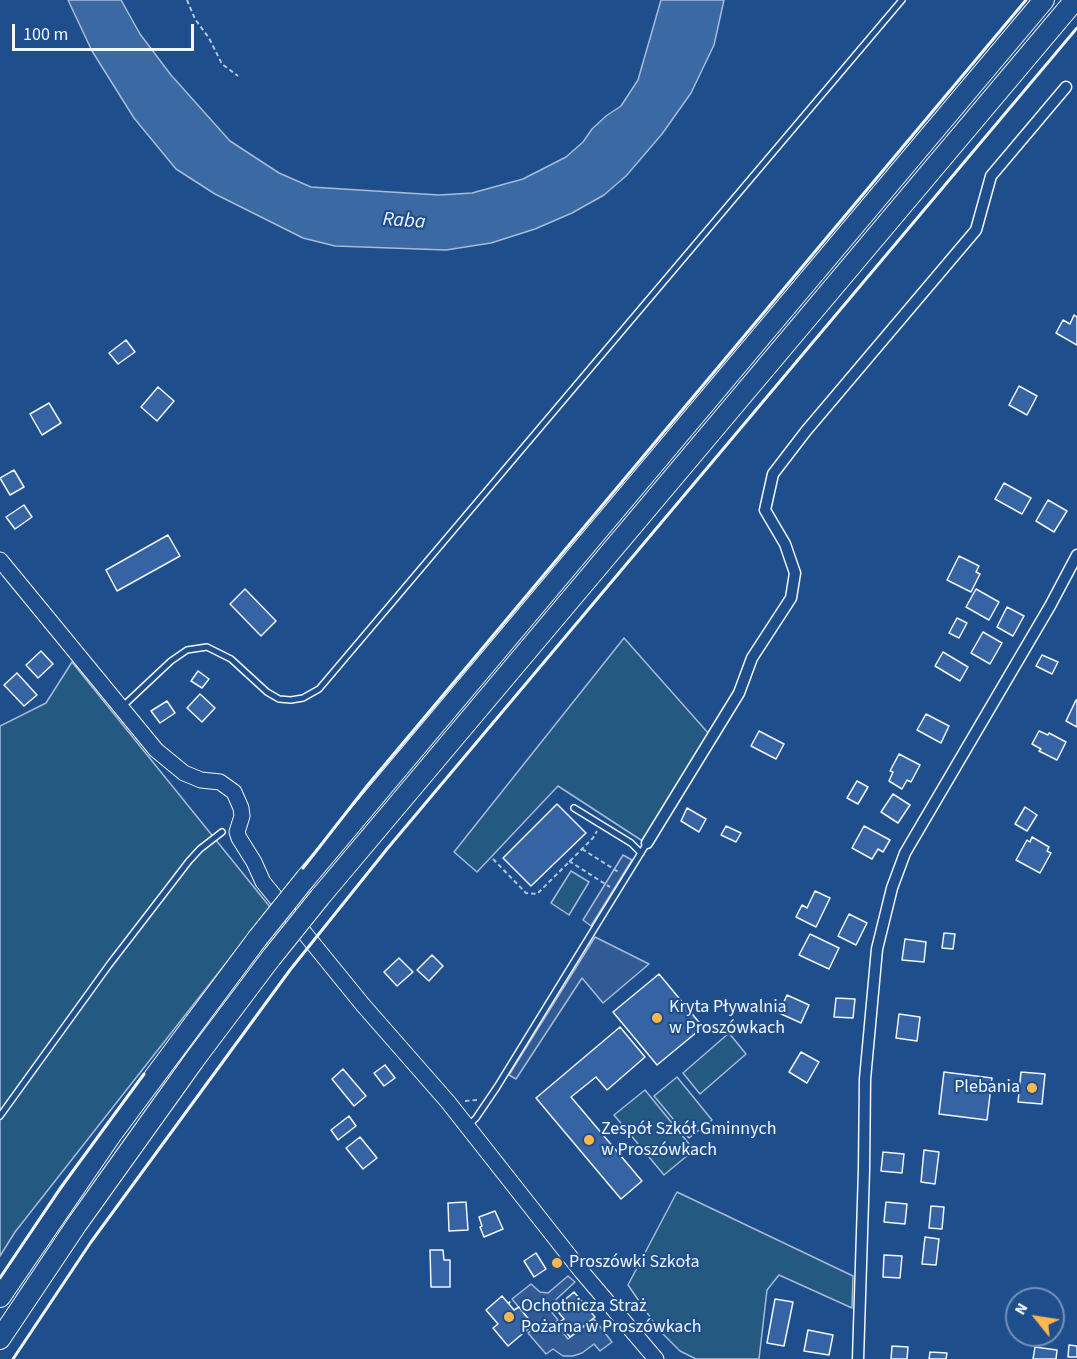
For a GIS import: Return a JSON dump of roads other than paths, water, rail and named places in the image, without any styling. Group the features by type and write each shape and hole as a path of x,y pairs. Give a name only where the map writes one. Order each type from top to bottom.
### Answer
{"highway":[{"path":"0,1297 111,1135 257,939 306,878 1044,0"},
{"path":"0,1339 77,1224 195,1059 271,958 1075,0"}],"main road":[{"path":"0,560 156,750 184,772 201,780 220,782 234,792 241,808 237,831 239,838 263,882 318,951 467,1127 576,1266 656,1359"}],"street":[{"path":"644,848 739,693 752,658 791,598 795,573 785,544 765,510 773,474 806,430 976,230 992,176 1066,87"},
{"path":"858,1359 865,1079 877,950 892,888 905,853 1044,616 1077,555"}],"lane":[{"path":"121,707 187,650 207,647 231,659 267,692 279,699 303,698 319,689 902,0"},
{"path":"467,1127 497,1087 644,848 601,826 574,808"},
{"path":"0,1116 103,974 189,861 222,832"}],"water":[{"name":"Raba","path":"68,0 121,0 140,34 171,75 230,141 279,173 311,187 439,195 472,193 523,179 566,157 606,116 621,106 638,80 661,0 724,0 714,45 691,93 662,134 626,176 604,195 572,213 535,229 491,243 446,250 335,246 303,238 215,194 176,169 134,118 92,51"}],"place":[{"name":"Kryta Pływalnia w Proszówkach","path":"657,1018"},
{"name":"Plebania","path":"1032,1088"},
{"name":"Zespół Szkół Gminnych w Proszówkach","path":"589,1140"},
{"name":"Proszówki Szkoła","path":"557,1263"},
{"name":"Ochotnicza Straż Pożarna w Proszówkach","path":"509,1317"}]}
